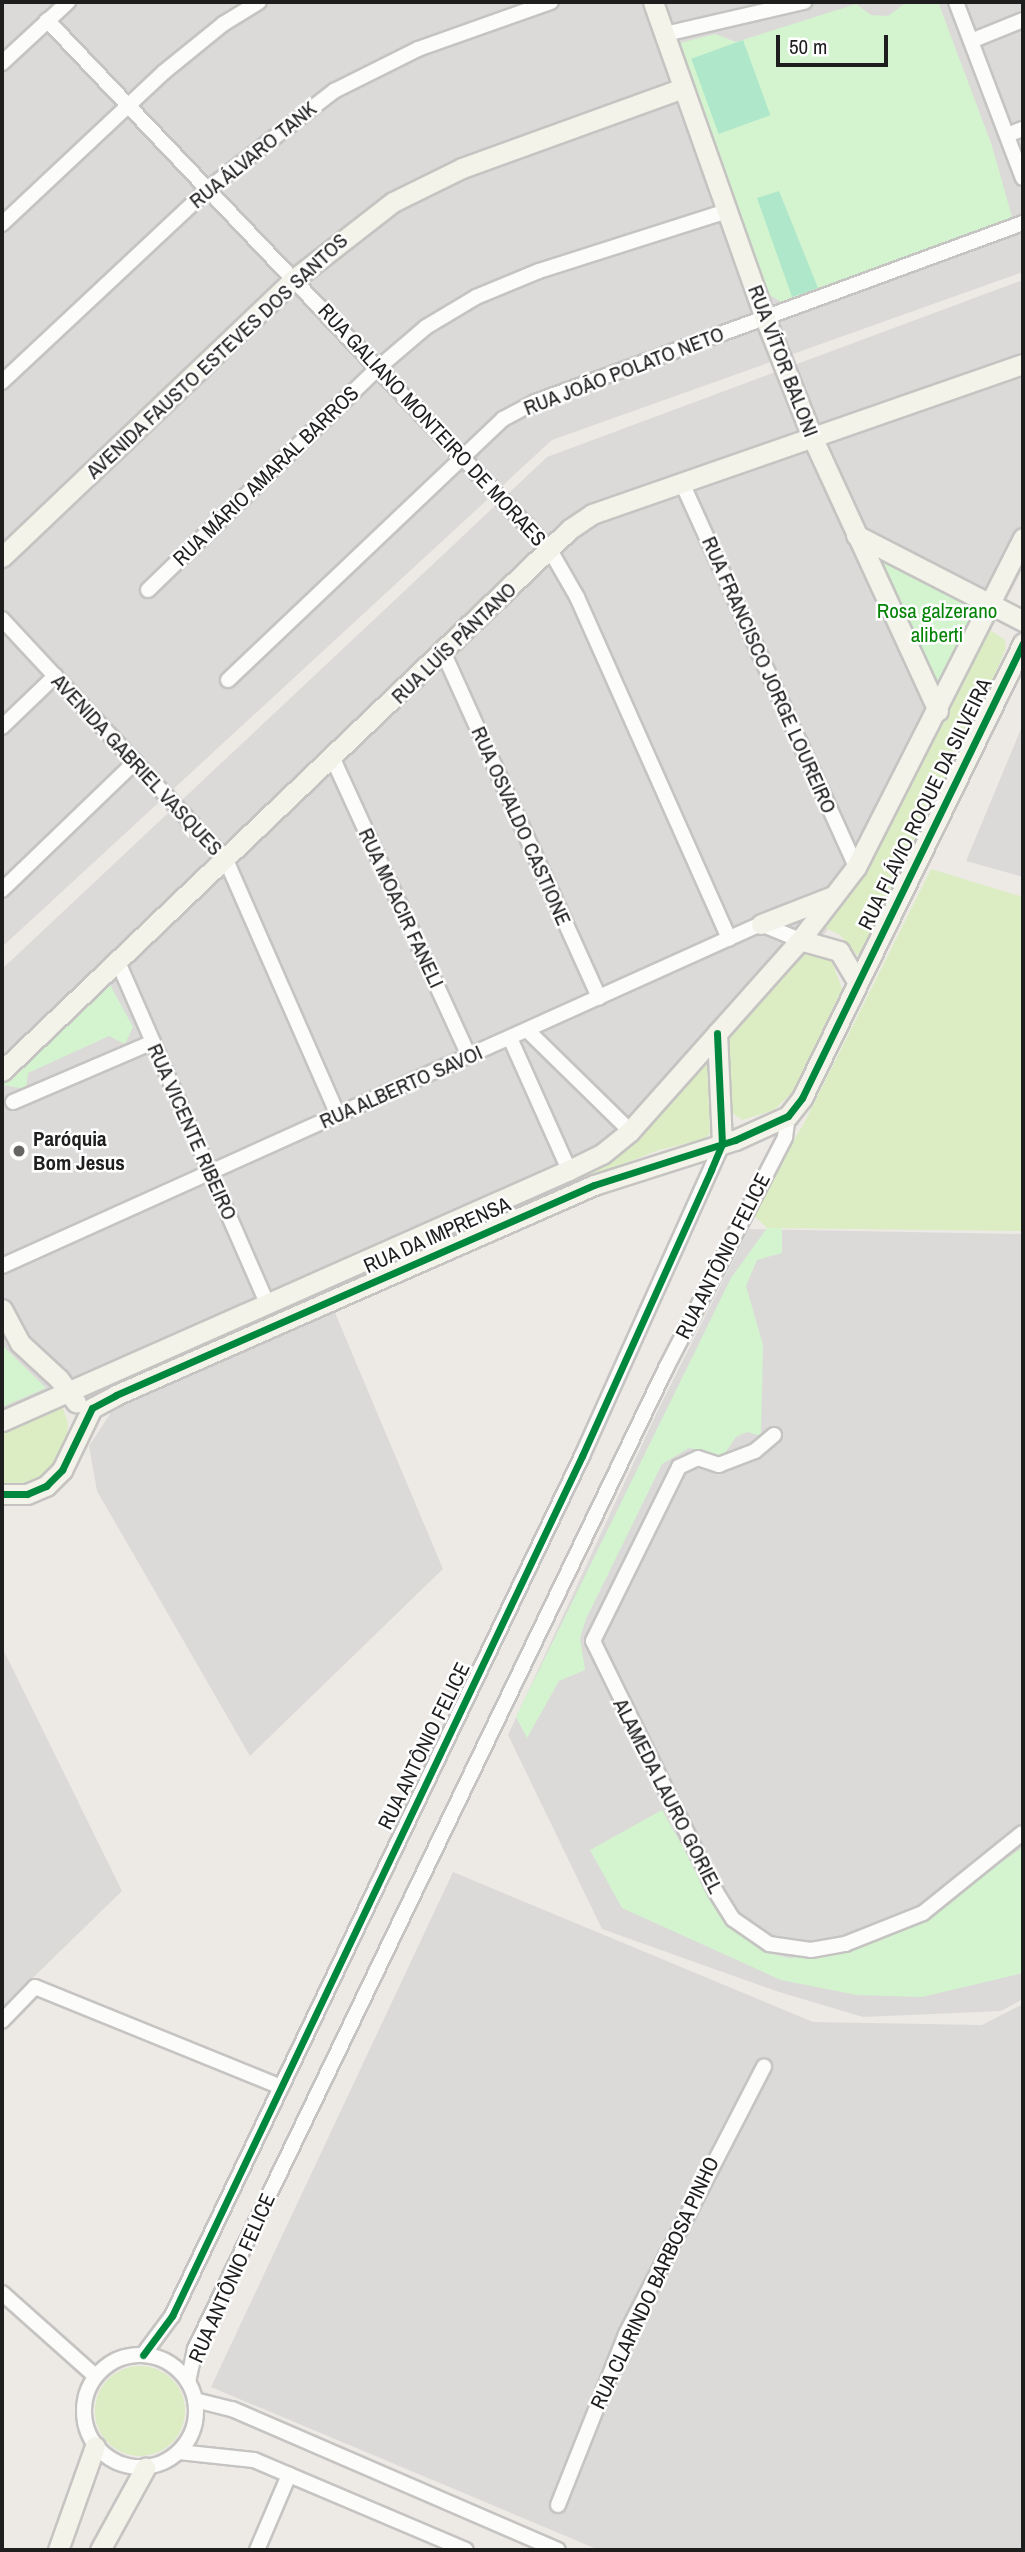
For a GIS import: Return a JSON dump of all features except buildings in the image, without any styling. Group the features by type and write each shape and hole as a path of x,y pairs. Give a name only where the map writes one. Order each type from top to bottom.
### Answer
{"street":[{"path":"2,63 68,2"},
{"path":"2,224 128,105 223,24 259,2"},
{"name":"RUA ÁLVARO TANK","path":"2,382 208,189 334,91 418,49 551,2"},
{"name":"RUA VÍTOR BALONI","path":"653,2 765,318 813,439 937,712"},
{"path":"664,34 804,2"},
{"path":"956,2 1023,178"},
{"name":"RUA GALIANO MONTEIRO DE MORAES","path":"47,20 550,550 577,597 729,939"},
{"path":"971,41 1023,20"},
{"name":"AVENIDA FAUSTO ESTEVES DOS SANTOS","path":"2,556 294,279 393,202 462,168 683,88"},
{"path":"1007,135 1023,129"},
{"name":"RUA MÁRIO AMARAL BARROS","path":"148,590 378,368 426,327 476,297 539,271 727,211"},
{"name":"RUA JOÃO POLATO NETO","path":"228,680 503,419 535,402 1023,223"},
{"name":"RUA LUÍS PÂNTANO","path":"2,1071 444,654 550,550 592,514 1023,364"},
{"name":"RUA LUÍS PÂNTANO","path":"1002,373 1023,373"},
{"name":"RUA FRANCISCO JORGE LOUREIRO","path":"682,483 856,867"},
{"path":"856,535 1023,621"},
{"name":"RUA FLÁVIO ROQUE DA SILVEIRA","path":"800,940 856,867 1023,538"},
{"name":"AVENIDA GABRIEL VASQUES","path":"2,619 226,860 338,1115"},
{"name":"RUA FLÁVIO ROQUE DA SILVEIRA","path":"857,981 1023,643"},
{"name":"RUA OSVALDO CASTIONE","path":"444,654 599,998"},
{"path":"2,727 55,676"},
{"name":"RUA MOACIR FANELI","path":"333,759 469,1056"},
{"path":"2,890 135,762"},
{"path":"761,924 834,896"},
{"path":"761,924 800,940 839,951 857,981 802,1098 788,1116"},
{"name":"RUA ALBERTO SAVOI","path":"2,1266 761,924"},
{"name":"RUA DA IMPRENSA","path":"2,1421 602,1154 630,1131 800,940"},
{"name":"RUA VICENTE RIBEIRO","path":"118,962 267,1303"},
{"path":"527,1030 630,1131"},
{"path":"717,1033 722,1144"},
{"path":"510,1038 569,1170"},
{"path":"13,1102 153,1042"},
{"name":"RUA DA IMPRENSA","path":"2,1494 27,1494 46,1486 74,1450 83,1422 92,1408 116,1395 582,1190 640,1167 722,1144 788,1116"},
{"name":"RUA ANTÔNIO FELICE","path":"188,2382 195,2349 666,1368 785,1137 788,1116"},
{"name":"RUA ANTÔNIO FELICE","path":"143,2355 172,2316 279,2086 582,1456 722,1144"},
{"path":"2,1309 20,1343 70,1392 83,1422"},
{"name":"ALAMEDA LAURO GORIEL","path":"774,1435 755,1451 719,1465 698,1458 679,1467 593,1641 716,1892 733,1919 769,1944 789,1950 834,1946 880,1933 923,1913 1022,1833"},
{"path":"2,2021 35,1987 279,2086"},
{"name":"RUA CLARINDO BARBOSA PINHO","path":"558,2505 626,2334 764,2067"},
{"path":"2,2293 95,2376"},
{"path":"58,2550 94,2446 83,2410 95,2376 116,2360 143,2355 161,2358 188,2382 195,2400 196,2419 179,2452"},
{"path":"195,2400 232,2409 558,2550"},
{"path":"94,2446 126,2467 145,2468 179,2452 254,2460 466,2550"},
{"path":"100,2550 145,2468"},
{"path":"257,2550 289,2475"}],"shaded area":[{"path":"2,2 1023,2 1023,272 552,440 2,947"},
{"path":"1023,280 1023,568 847,907 647,1144 2,1430 2,969 547,457"},
{"path":"1023,724 1023,877 966,861"},
{"path":"109,1036 122,1045 71,1118 58,1109"},
{"path":"749,1229 1023,1234 1023,1999 1001,2011 863,2017 779,1992 602,1929 508,1735 658,1410"},
{"path":"333,1308 443,1569 250,1756 97,1491 89,1446 118,1402"},
{"path":"2,1647 122,1891 2,2008"},
{"path":"453,1872 813,2022 982,2025 1023,2004 1023,2550 599,2550 211,2387"}],"green space":[{"path":"907,2 938,2 992,146 1012,217 1004,228 786,305 770,295 676,44 715,34 736,42 856,4 871,15 888,16"},
{"path":"743,40 770,115 719,134 691,59"},
{"path":"779,191 818,288 792,297 757,198"},
{"name":"Rosa galzerano aliberti","path":"873,553 977,608 937,695"},
{"path":"988,629 1005,640 1006,648 950,780 859,957 840,935 819,925"},
{"path":"931,869 1023,897 1023,1231 767,1228 751,1213 804,1123"},
{"path":"812,948 829,954 842,989 798,1087 774,1110 742,1120 728,1110 722,1039"},
{"path":"109,983 133,1027 125,1044 109,1036 28,1073 26,1089 2,1085 99,988"},
{"path":"707,1058 710,1133 705,1139 659,1150 587,1178 92,1397 90,1391 591,1167"},
{"path":"767,1228 782,1228 782,1253 757,1260 746,1286 763,1345 761,1436 747,1432 736,1437 723,1456 689,1448 662,1464 586,1619 580,1638 585,1670 559,1681 527,1738 516,1717 731,1278"},
{"path":"2,1345 46,1388 2,1407"},
{"path":"61,1403 68,1423 66,1450 45,1477 30,1485 2,1486 2,1428"},
{"path":"662,1810 727,1926 768,1953 789,1958 846,1952 911,1926 1023,1847 1023,1973 922,1997 857,1995 781,1980 622,1908 590,1850"},
{"path":"140,2366 157,2369 172,2379 182,2394 185,2411 182,2428 172,2443 157,2453 140,2456 123,2453 108,2443 98,2428 95,2411 98,2394 108,2379 123,2369"}],"cycle path":[{"path":"2,1494 27,1494 46,1486 62,1470 92,1408 116,1395 594,1185 735,1140 788,1116 802,1098 1023,643"},
{"path":"143,2355 172,2316 582,1456 711,1170 722,1144 717,1033"}],"place":[{"name":"Paróquia Bom Jesus","path":"19,1151"}]}
